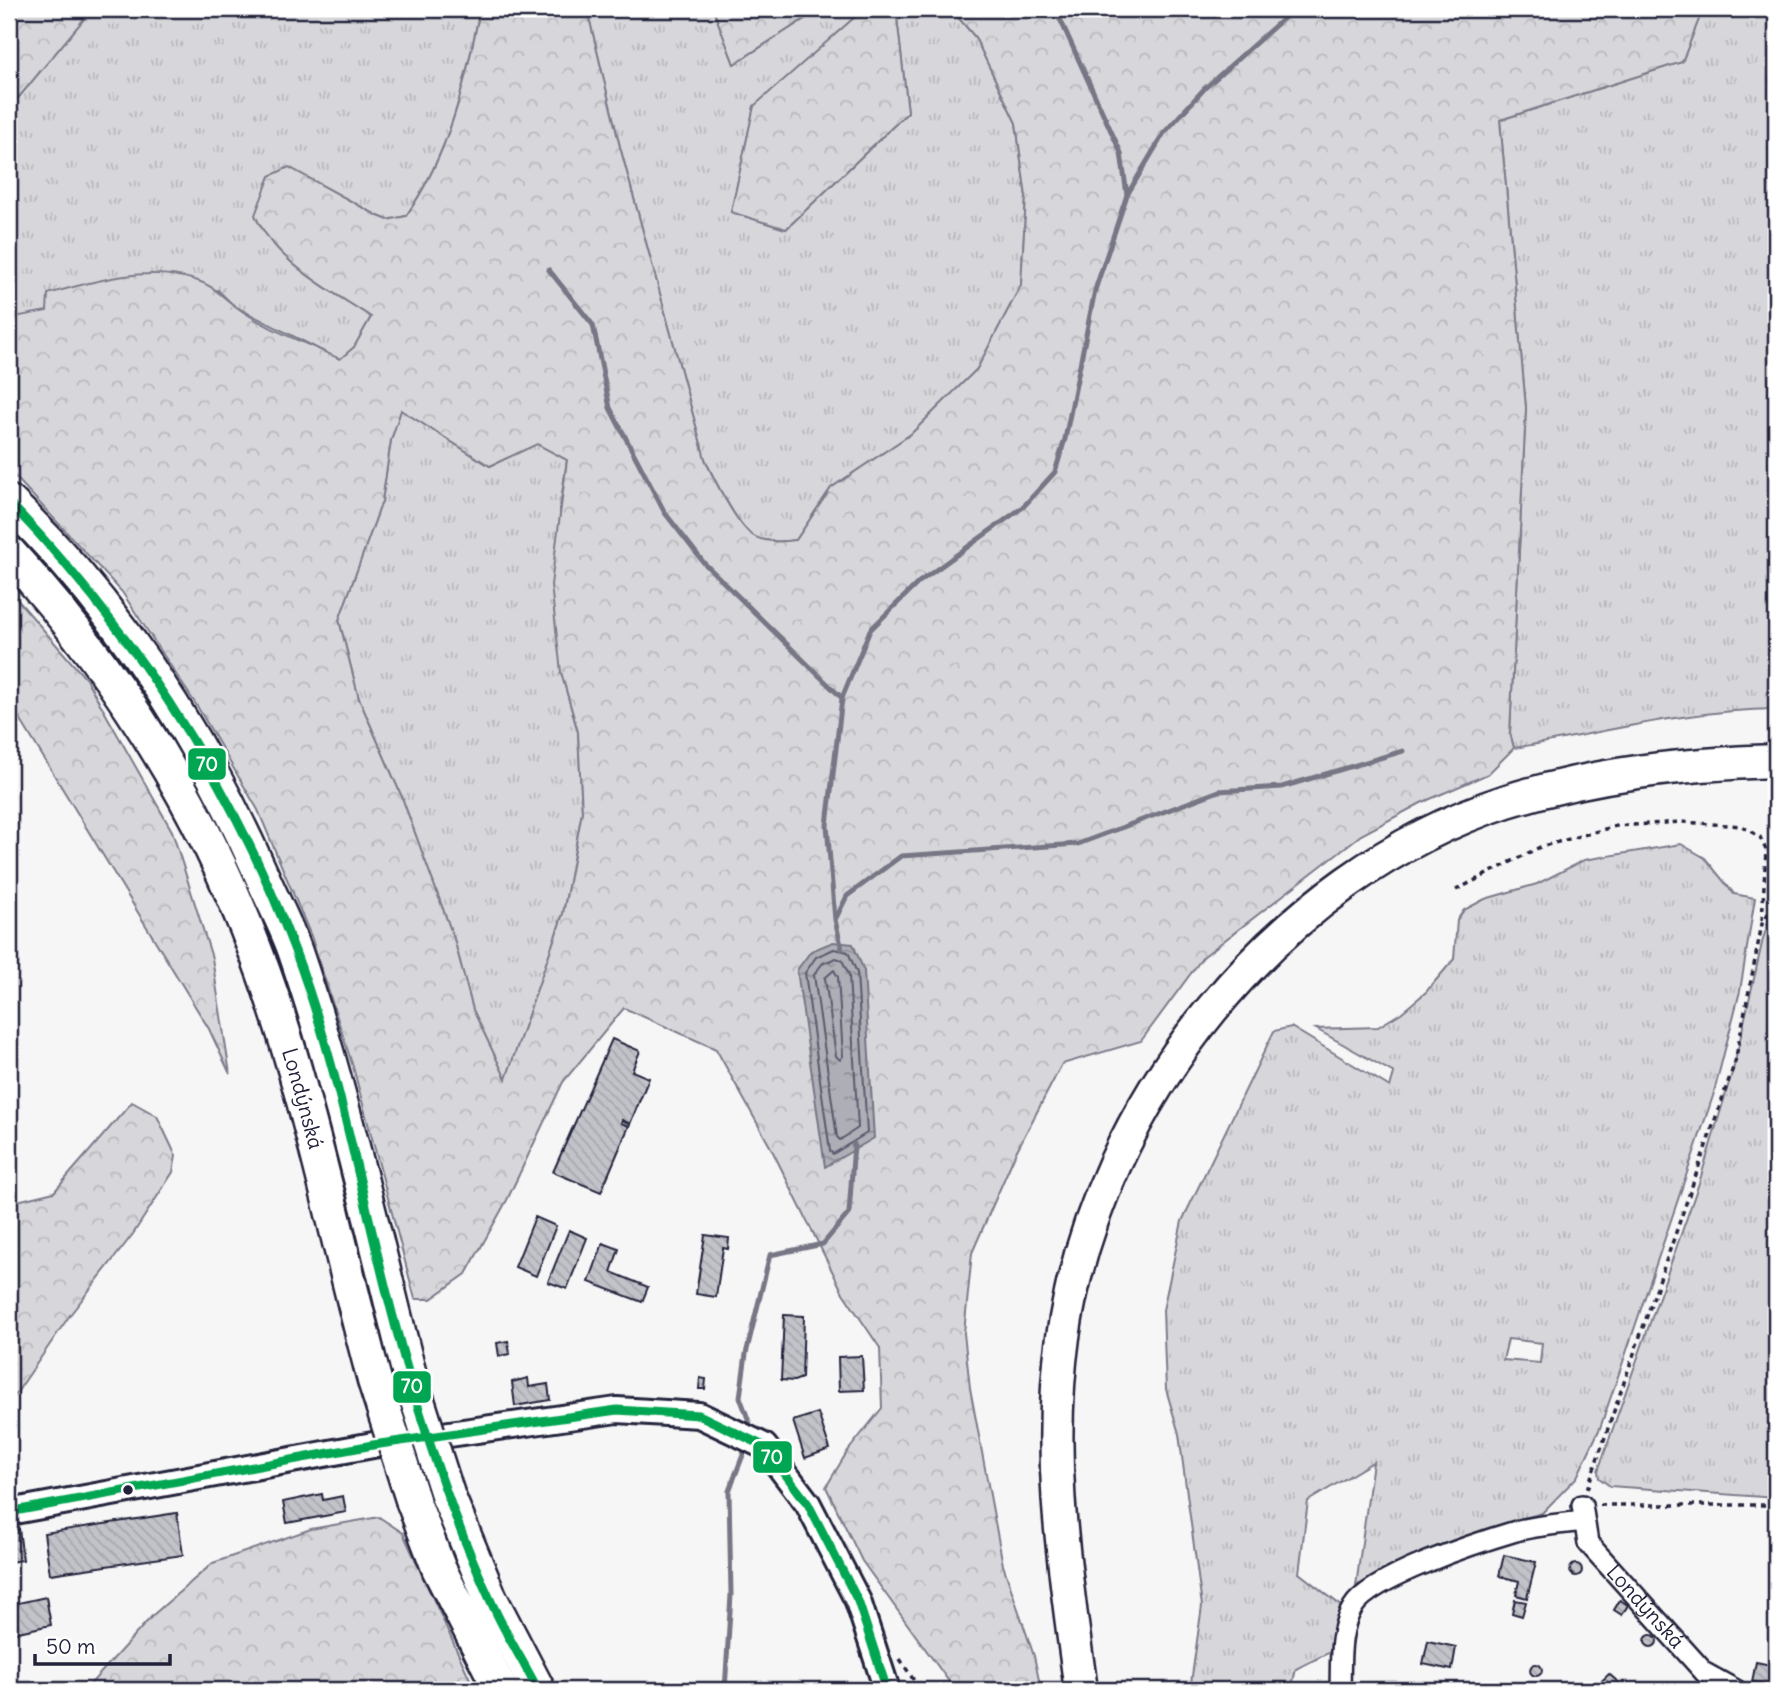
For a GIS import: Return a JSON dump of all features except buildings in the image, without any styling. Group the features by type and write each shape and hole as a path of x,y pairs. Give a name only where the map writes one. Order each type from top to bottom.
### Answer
{"highway":[{"name":"Londýnská","path":"9,502 107,611 184,722 240,825 295,951 337,1088 410,1377 448,1496 490,1598 538,1690"},
{"name":"Londýnská","path":"9,553 60,612 136,713 179,783 230,890 257,955 304,1104 376,1382 412,1502 439,1569 501,1690"}],"main road":[{"path":"1081,1690 1057,1516 1056,1420 1063,1337 1078,1263 1101,1196 1127,1136 1187,1042 1219,1001 1292,924 1384,859 1444,827 1505,802 1595,777 1685,764 1776,761"}],"street":[{"path":"9,1512 373,1445 617,1410 699,1415 764,1446 808,1504 858,1601 887,1690"},
{"path":"1340,1690 1344,1629 1354,1605 1365,1592 1396,1575 1515,1531 1583,1513"},
{"name":"Londýnská","path":"1583,1513 1588,1543 1705,1674 1736,1690"}],"path":[{"path":"1456,890 1541,847 1616,826 1682,822 1742,826 1760,837 1766,850 1762,924 1735,1062 1583,1513 1776,1505"},
{"path":"1762,924 1776,900"}],"green space":[{"path":"9,9 73,9 84,19 9,109"},
{"path":"73,9 480,9 462,90 445,143 421,193 406,216 388,220 378,216 289,168 291,262 371,317 354,348 340,360 234,306 218,290 9,318 9,109 83,19"},
{"path":"480,9 587,9 620,147 705,459 726,500 746,529 757,538 780,541 796,540 831,488 911,434 977,369 1021,285 1026,197 1016,123 975,37 951,9 1703,9 1682,62 1500,120 1526,408 1510,733 1514,748 1488,774 1421,803 1361,835 1203,957 1141,1041 1062,1064 1016,1152 972,1253 964,1333 970,1388 1003,1565 1034,1656 1041,1690 955,1690 862,1561 826,1487 847,1452 882,1408 880,1348 843,1293 771,1148 716,1049 624,1008 563,1082 507,1200 466,1274 431,1299 415,1299 353,1067 311,936 258,810 197,706 122,592 9,470 9,318 47,311 48,294 121,276 177,276 207,285 260,322 340,359 354,347 371,317 305,274 290,261 264,232 255,215 270,176 289,167 378,216 388,220 406,216 421,193 445,143","holes":["401,410 490,466 537,444 567,460 551,585 561,672 578,732 582,812 563,914 506,1079 473,1010 454,939 401,795 359,699 339,620 382,501 391,440"]},
{"path":"587,9 713,9 734,64 820,9 864,9 754,107 731,212 786,229 908,112 896,9 951,9 975,37 1016,123 1026,197 1021,285 977,369 911,434 831,488 796,540 768,541 752,535 732,511 705,459 620,147"},
{"path":"713,9 820,9 734,64"},
{"path":"864,9 896,9 908,112 786,229 731,212 754,106"},
{"path":"1703,9 1776,9 1776,709 1710,713 1514,748 1510,733 1526,408 1500,120 1682,62"},
{"path":"401,410 490,466 537,443 567,460 560,507 561,672 578,732 582,812 563,914 506,1080 473,1010 454,939 401,795 359,699 339,620 382,501 391,440"},
{"path":"9,590 86,679 172,831 212,958 230,1074 209,1029 9,701"},
{"path":"1681,844 1705,858 1734,894 1755,898 1740,991 1713,1096 1600,1428 1577,1477 1542,1513 1486,1529 1356,1586 1373,1462 1308,1501 1299,1573 1340,1605 1330,1652 1296,1669 1291,1690 1190,1690 1202,1606 1179,1434 1166,1389 1163,1310 1182,1221 1274,1031 1291,1027 1390,1087 1394,1073 1316,1029 1378,1027 1401,1013 1426,992 1454,959 1457,920 1464,910 1485,899 1537,884 1584,860","holes":["1508,1339 1542,1343 1540,1363 1503,1360"]},
{"path":"1776,909 1776,1498 1610,1486 1599,1478 1598,1471 1699,1183 1734,1066 1763,939"},
{"path":"132,1102 157,1116 176,1156 173,1172 133,1234 70,1315 9,1404 9,1203 54,1192"},
{"path":"379,1517 403,1533 475,1690 85,1690 153,1615 213,1563 311,1529"}],"water":[{"path":"833,942 853,944 864,971 874,1138 825,1167 797,970 811,951"}],"waterway":[{"path":"842,949 835,920 827,825 842,698 870,630 919,582 1023,507 1055,472 1065,439 1095,290 1127,195 1121,153 1061,21 1051,9"},
{"path":"1127,195 1164,133 1205,88 1294,9"},
{"path":"549,270 593,325 610,408 665,513 704,563 842,698"},
{"path":"836,918 847,896 901,856 1078,844 1219,791 1282,787 1403,751"},
{"path":"751,1427 740,1397 746,1354 770,1255 823,1244 849,1213 854,1144"},
{"path":"725,1690 731,1595 729,1491 745,1450"}],"transit line":[{"name":"70","path":"9,502 55,552 138,656 209,769 241,827 269,888 295,951 325,1044 396,1328 439,1470 479,1574 499,1618 538,1690"},
{"name":"70","path":"9,1512 373,1445 617,1410 699,1415 764,1446 808,1504 858,1601 887,1690"}]}
